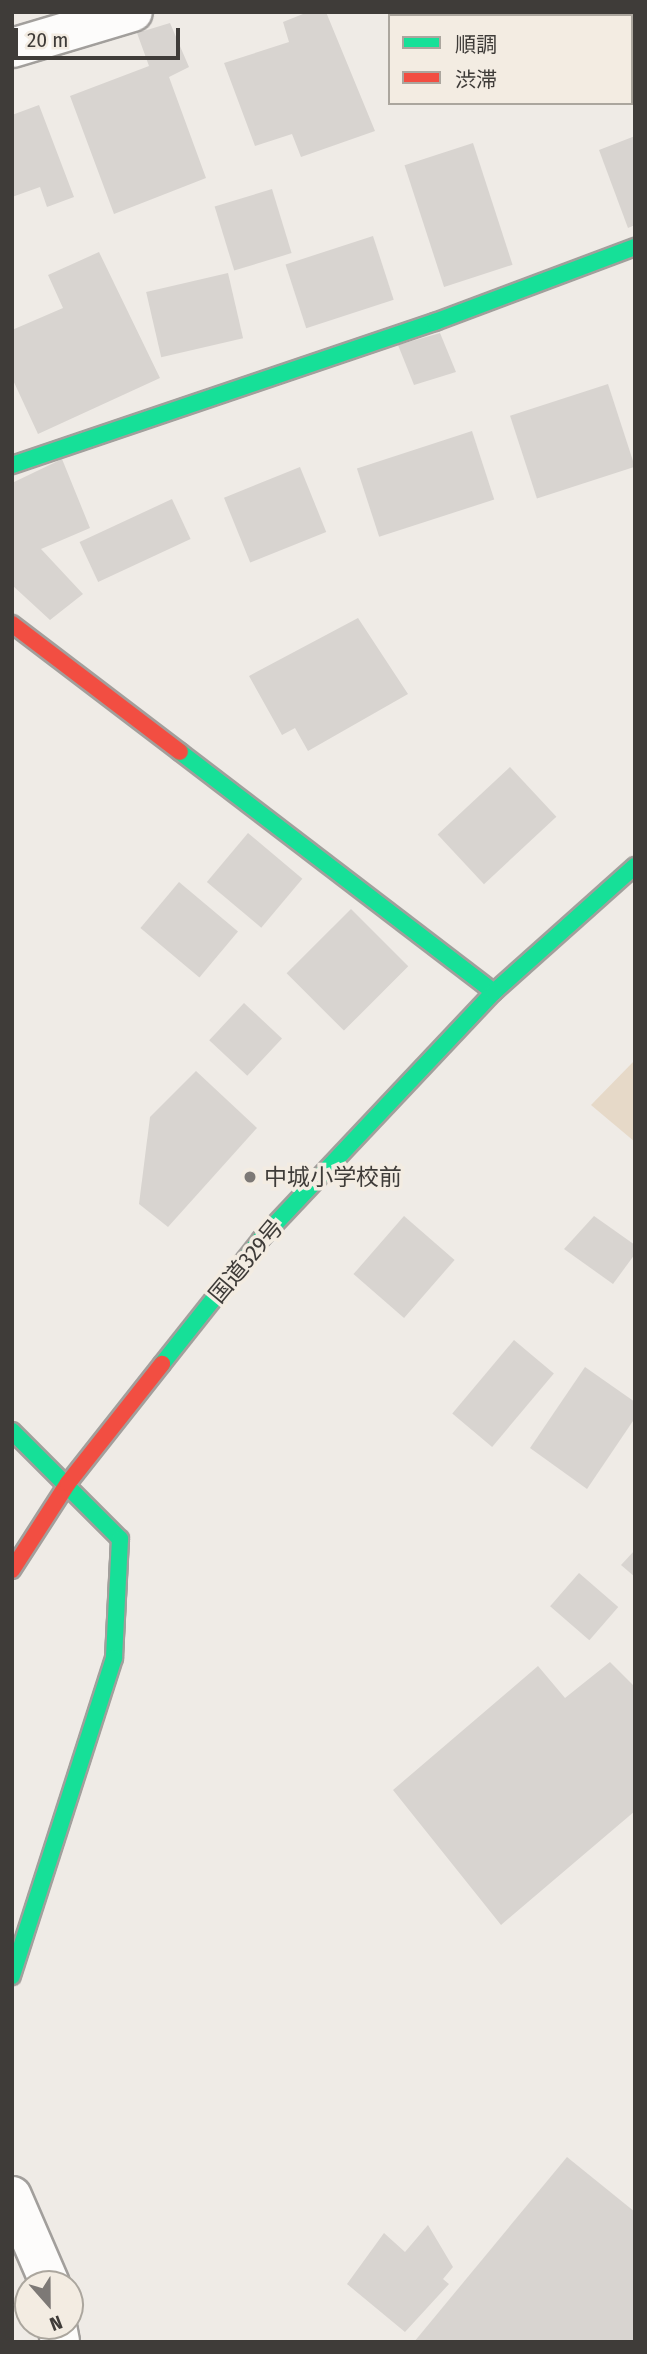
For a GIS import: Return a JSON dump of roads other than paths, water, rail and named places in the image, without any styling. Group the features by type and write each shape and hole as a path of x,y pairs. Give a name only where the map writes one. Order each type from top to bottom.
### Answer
{"main road":[{"path":"12,465 435,322 635,247"},
{"path":"12,624 494,992"},
{"name":"国道329号","path":"12,1570 68,1483 261,1239 494,992 635,866"},
{"path":"12,1431 68,1483 120,1539 114,1658 12,1976"}],"street":[{"path":"12,48 133,12"},
{"path":"12,2196 44,2270"}],"place":[{"name":"中城小学校前","path":"250,1177"}]}
